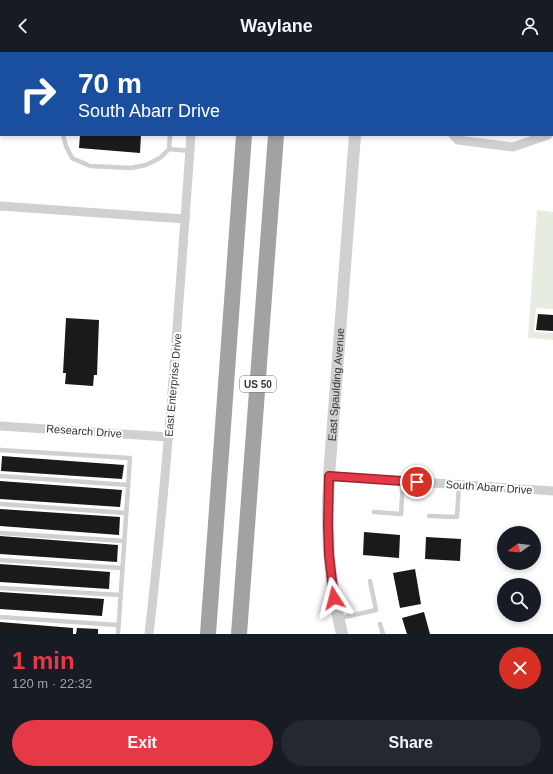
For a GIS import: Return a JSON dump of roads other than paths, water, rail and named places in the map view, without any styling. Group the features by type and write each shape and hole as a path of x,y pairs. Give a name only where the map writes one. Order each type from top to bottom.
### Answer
{"highway":[{"name":"US 50","path":"208,634 244,136"},
{"name":"US 50","path":"239,634 276,136"}],"street":[{"name":"East Enterprise Drive","path":"149,634 175,364 191,136"},
{"name":"East Spaulding Avenue","path":"342,634 332,583 329,555 329,476 355,136"},
{"path":"456,138 514,148 545,136"},
{"path":"0,206 185,219"},
{"name":"Research Drive","path":"0,426 168,437"},
{"name":"South Abarr Drive","path":"329,476 553,491"}],"lane":[{"path":"63,136 72,158 90,166 131,168 146,165 160,158 169,149 170,136"},
{"path":"169,149 190,151"},
{"path":"0,450 130,458 118,634"},
{"path":"0,476 128,485"},
{"path":"374,512 400,514 403,481"},
{"path":"430,516 457,517 458,485"},
{"path":"0,504 126,513"},
{"path":"0,533 124,541"},
{"path":"0,560 122,568"},
{"path":"338,618 376,610 370,581"},
{"path":"0,588 120,595"},
{"path":"0,617 118,625"},
{"path":"380,624 383,634"}]}
